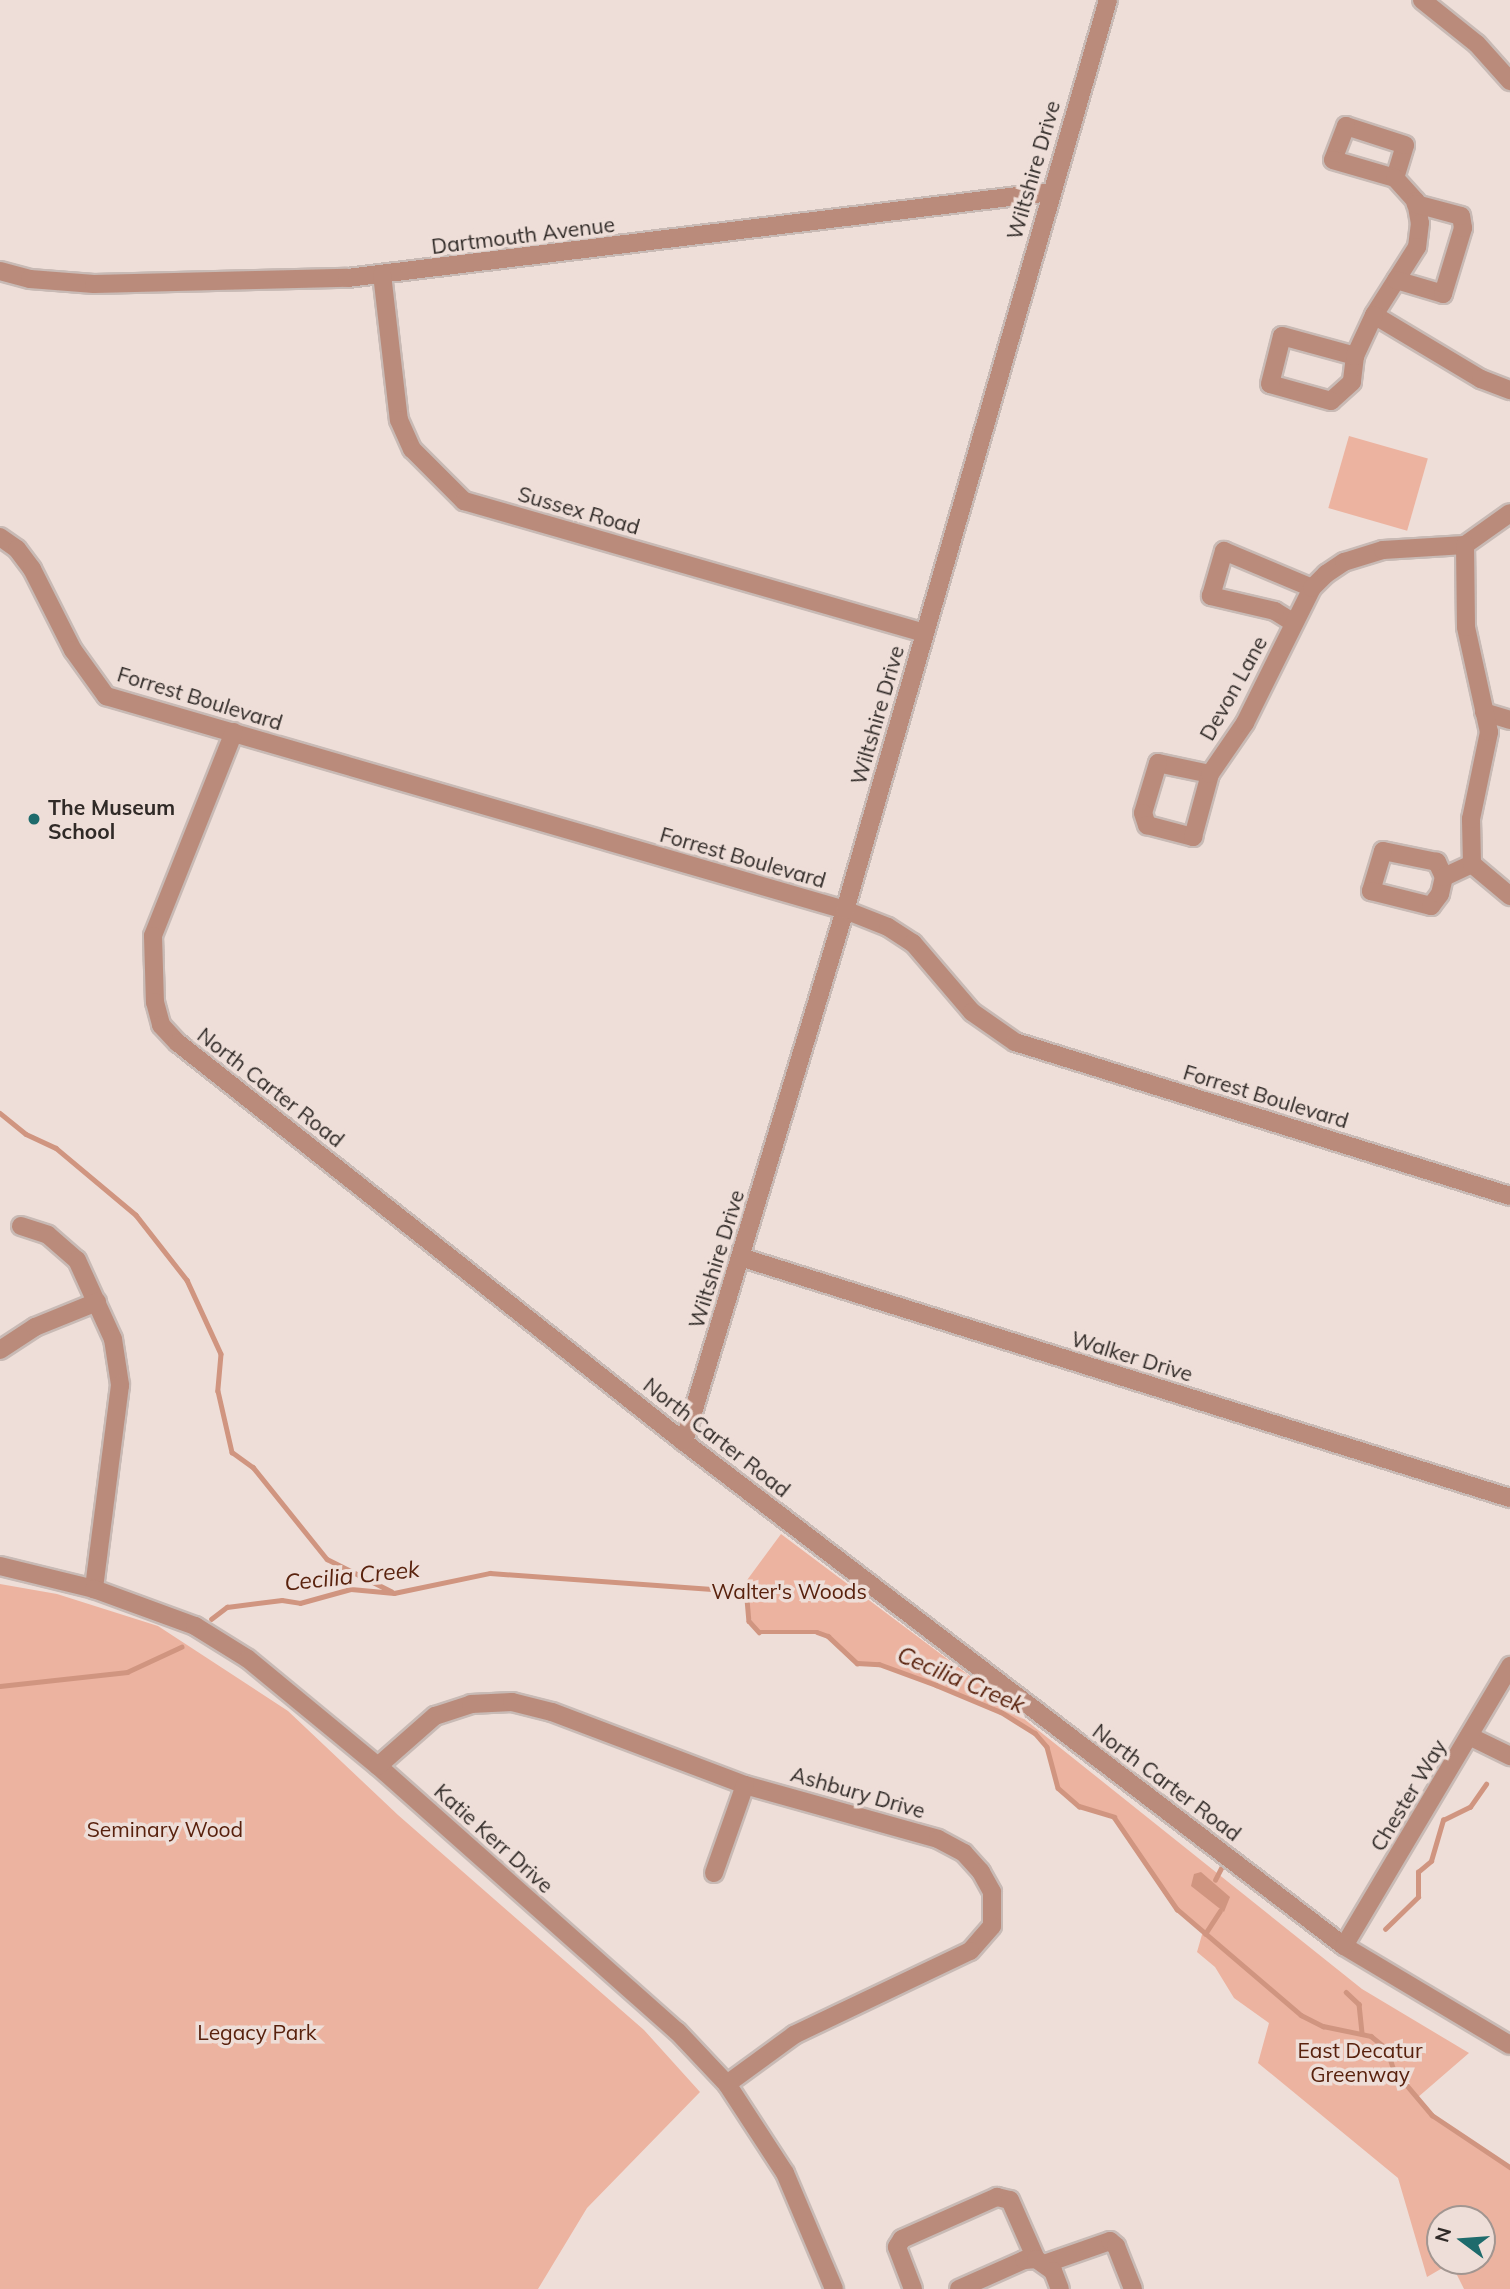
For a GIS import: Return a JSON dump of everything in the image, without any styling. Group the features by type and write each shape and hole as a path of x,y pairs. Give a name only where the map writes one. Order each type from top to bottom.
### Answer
{"street":[{"name":"Wiltshire Drive","path":"684,1442 845,910 1050,192 1108,0"},
{"path":"1422,0 1477,44 1510,81"},
{"path":"1395,178 1416,204 1461,216 1463,228 1443,294 1396,280"},
{"name":"Dartmouth Avenue","path":"0,271 30,279 94,284 382,274 1050,192"},
{"path":"1355,356 1282,336 1270,384 1331,401 1352,382 1355,356 1374,315 1417,247 1416,204"},
{"name":"Sussex Road","path":"382,274 399,420 412,449 464,501 924,633"},
{"path":"1374,315 1481,379 1510,390"},
{"name":"Devon Lane","path":"1210,774 1158,763 1143,813 1147,825 1193,837 1210,774 1245,723 1312,588 1343,562 1362,555 1465,545 1510,513"},
{"name":"Forrest Boulevard","path":"0,537 17,549 32,569 73,650 102,693 845,910 888,927 913,943 972,1012 1015,1042 1510,1196"},
{"path":"1465,545 1466,627 1489,732 1471,820 1472,864 1510,896"},
{"name":"Devon Lane","path":"1294,623 1275,611 1211,596 1224,551 1312,588"},
{"path":"1484,712 1510,720"},
{"name":"North Carter Road","path":"234,732 153,936 155,1002 161,1025 189,1052 684,1442 1344,1946 1510,2045"},
{"path":"1444,877 1472,864"},
{"path":"21,1226 48,1235 78,1260 113,1339 120,1385 94,1589"},
{"name":"Walker Drive","path":"740,1257 1510,1498"},
{"path":"0,1350 35,1327 97,1302"},
{"name":"Katie Kerr Drive","path":"0,1566 94,1589 195,1626 248,1659 378,1766 677,2031 727,2084 785,2174 834,2289"},
{"name":"Chester Way","path":"1344,1946 1510,1666"},
{"name":"Ashbury Drive","path":"378,1766 435,1716 471,1704 512,1702 552,1712 745,1785 926,1835 964,1853 992,1892 992,1926 970,1951 794,2035 727,2084"},
{"path":"1469,1736 1510,1756"},
{"path":"714,1873 745,1785"},
{"path":"913,2289 897,2247 902,2239 997,2197 1010,2200 1040,2262 1053,2271 1060,2289"},
{"path":"959,2289 1024,2260 1040,2262 1110,2241 1116,2246 1133,2289"}],"green space":[{"path":"1349,436 1428,459 1407,531 1328,508"},
{"name":"East Decatur Greenway","path":"781,1534 978,1682 1362,1989 1469,2053 1417,2098 1432,2115 1510,2167 1510,2289 1464,2289 1457,2275 1496,2275 1496,2205 1426,2205 1426,2274 1398,2178 1258,2063 1269,2023 1234,1998 1215,1967 1197,1952 1203,1931 1166,1897 1114,1817 1079,1806 1058,1788 1047,1747 1035,1733 1001,1712 936,1685 879,1664 857,1663 828,1636 805,1631 764,1634 753,1628 747,1599 739,1591"},
{"name":"Legacy Park","path":"0,1584 57,1594 158,1626 288,1711 398,1815 644,2030 700,2092 587,2208 538,2289 0,2289"}],"shaded area":[{"path":"1201,1872 1230,1897 1224,1912 1191,1886 1194,1874"}],"waterway":[{"path":"0,1113 26,1134 56,1148 136,1215 187,1280 221,1354 218,1391 232,1452 253,1467 327,1559 391,1591"},
{"name":"Cecilia Creek","path":"211,1619 227,1607 282,1600 300,1603 351,1589 394,1593 490,1573 739,1591 747,1599 749,1621 759,1632 817,1632 828,1636 857,1663 879,1664 936,1685 1001,1712 1035,1733 1047,1747 1058,1788 1079,1806 1114,1817 1177,1909 1301,2015 1323,2026 1371,2036 1387,2049 1394,2070 1432,2115 1510,2167"},
{"name":"Cecilia Creek","path":"0,1686 127,1672 181,1647"},
{"path":"1385,1929 1418,1897 1418,1872 1431,1861 1443,1820 1470,1807 1486,1784"},
{"path":"1215,1880 1223,1864"},
{"path":"1205,1934 1220,1911"},
{"path":"1346,1992 1359,2004 1362,2034"}],"place":[{"name":"The Museum School","path":"34,819"}],"park label":[{"name":"Walter's Woods","path":"789,1591"},
{"name":"Seminary Wood","path":"165,1829"}]}
